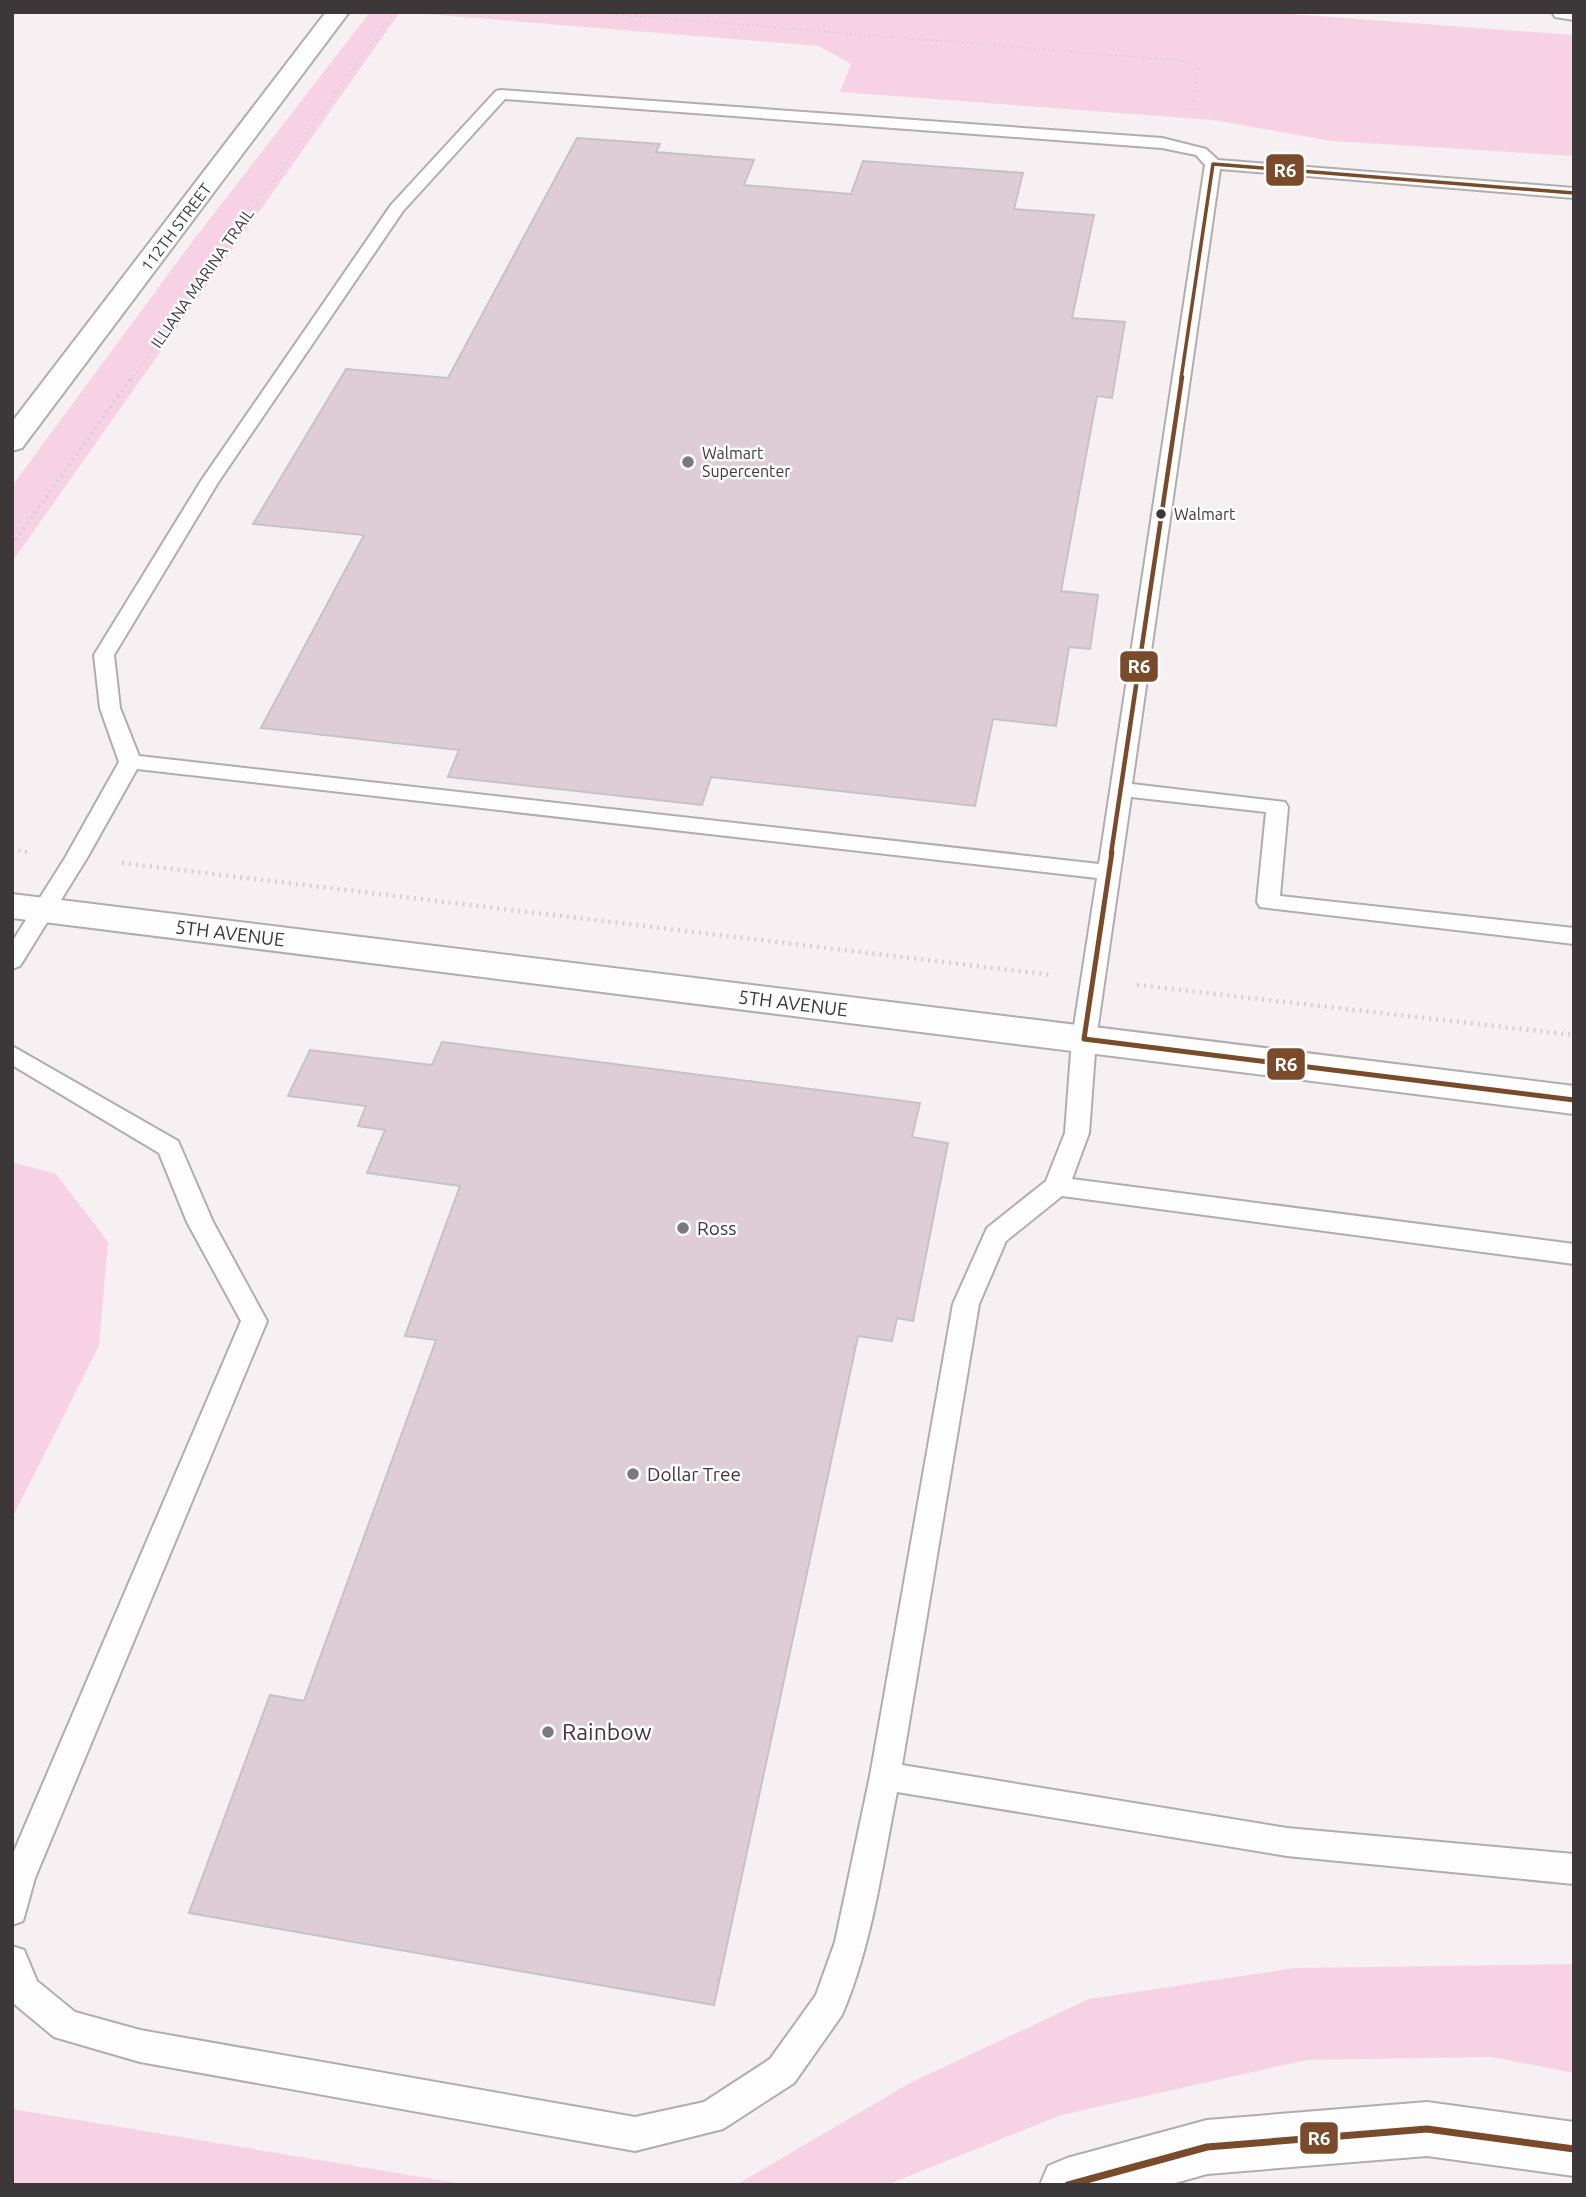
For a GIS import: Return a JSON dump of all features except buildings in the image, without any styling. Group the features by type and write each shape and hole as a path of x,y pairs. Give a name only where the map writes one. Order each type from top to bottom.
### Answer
{"main road":[{"name":"112TH STREET","path":"12,442 338,12"},
{"path":"1563,12 1574,13"},
{"name":"5TH AVENUE","path":"28,908 1574,1100"},
{"path":"1067,2185 1207,2147 1427,2129 1574,2148"}],"lane":[{"path":"12,961 28,908 76,858 130,762 110,708 104,655 210,481 397,208 501,94 1162,143 1201,152 1213,164 1574,193"},
{"path":"12,1961 25,1993 66,2026 140,2046 635,2134 711,2117 782,2071 830,2004 851,1942 885,1776 966,1304 996,1235 1057,1186 1077,1133 1084,1040 1213,164"},
{"path":"130,762 1108,872"},
{"path":"1121,789 1277,807 1268,902 1574,936"},
{"path":"12,1055 169,1147 200,1222 254,1321 19,1878 12,1910"},
{"path":"1057,1186 1574,1254"},
{"path":"885,1776 1287,1842 1574,1869"}],"path":[{"name":"ILLIANA MARINA TRAIL","path":"12,545 394,12"},
{"path":"586,12 947,40 1192,63 1198,69 1188,130 1180,147"},
{"path":"12,850 39,853"},
{"path":"122,863 1042,974"},
{"path":"1147,986 1574,1035"}],"shaded area":[{"path":"370,12 400,12 12,562 12,486 192,242"},
{"path":"402,12 1262,12 1574,35 1574,156 1332,141 1213,120 840,92 851,64 819,46"},
{"path":"12,1162 56,1174 108,1242 99,1346 12,1518"},
{"path":"1574,1964 1574,2073 1491,2057 1306,2060 1061,2115 886,2185 736,2185 910,2083 1089,1999 1295,1968"},
{"path":"12,2109 469,2185 12,2185"}],"transit line":[{"name":"R6","path":"1574,193 1213,164 1084,1039 1574,1100"},
{"name":"R6","path":"1068,2185 1207,2147 1427,2129 1574,2149"}],"place":[{"name":"Walmart Supercenter","path":"688,462"},
{"name":"Walmart","path":"1161,514"},
{"name":"Ross","path":"683,1228"},
{"name":"Dollar Tree","path":"633,1474"},
{"name":"Rainbow","path":"548,1732"}]}
